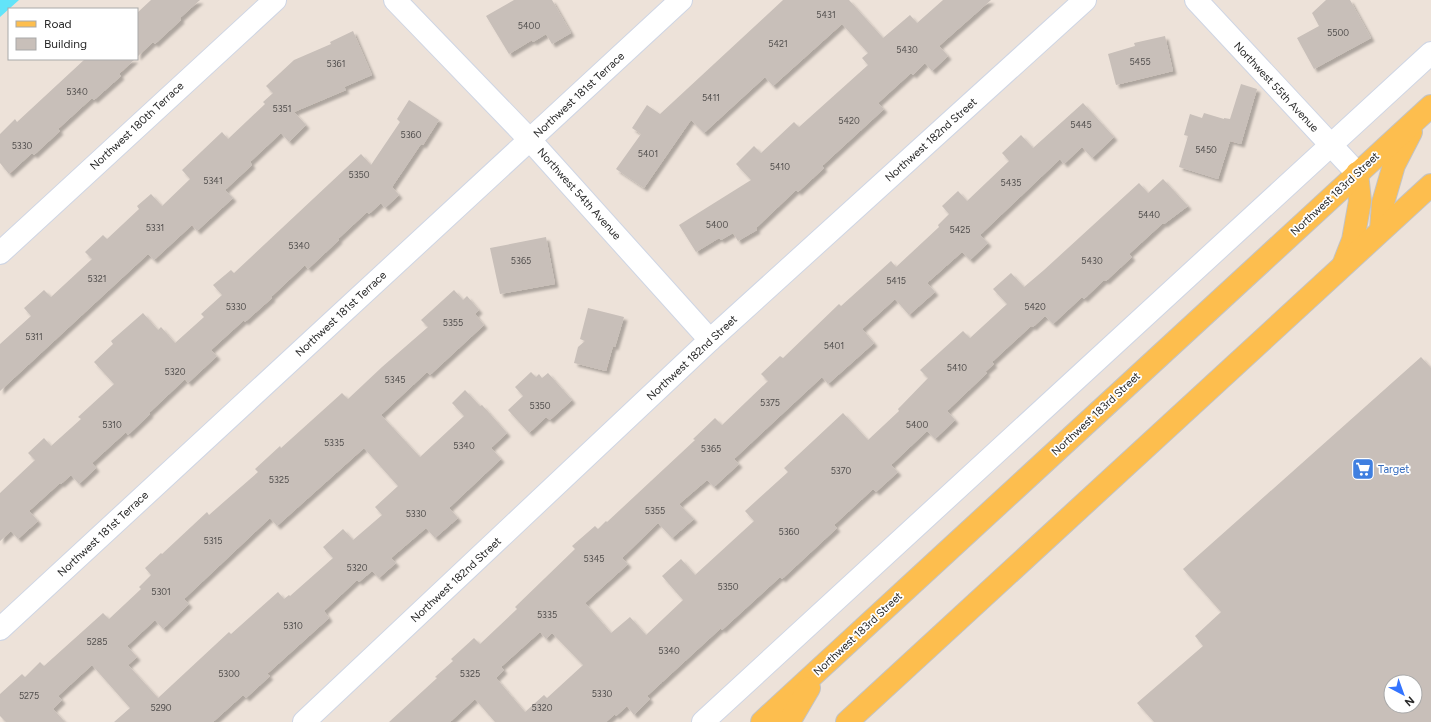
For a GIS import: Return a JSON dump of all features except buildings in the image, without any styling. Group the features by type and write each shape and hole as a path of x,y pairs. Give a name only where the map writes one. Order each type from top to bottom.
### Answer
{"main road":[{"name":"Northwest 183rd Street","path":"762,722 1425,112"},
{"path":"1381,230 1383,203 1394,165 1425,112"},
{"path":"1343,266 1353,240 1360,201 1358,173"},
{"path":"847,722 1431,184"},
{"path":"789,722 821,668"}],"street":[{"name":"Northwest 180th Terrace","path":"0,253 275,0"},
{"name":"Northwest 54th Avenue","path":"395,0 530,140 710,340"},
{"name":"Northwest 181st Terrace","path":"0,629 682,0"},
{"name":"Northwest 182nd Street","path":"304,722 710,340 1085,0"},
{"name":"Northwest 55th Avenue","path":"1196,0 1358,173"},
{"path":"703,722 1431,53"}],"water":[{"path":"0,0 19,0 10,8 8,8 8,10 0,17"}],"place":[{"name":"Target","path":"1363,469"}]}
